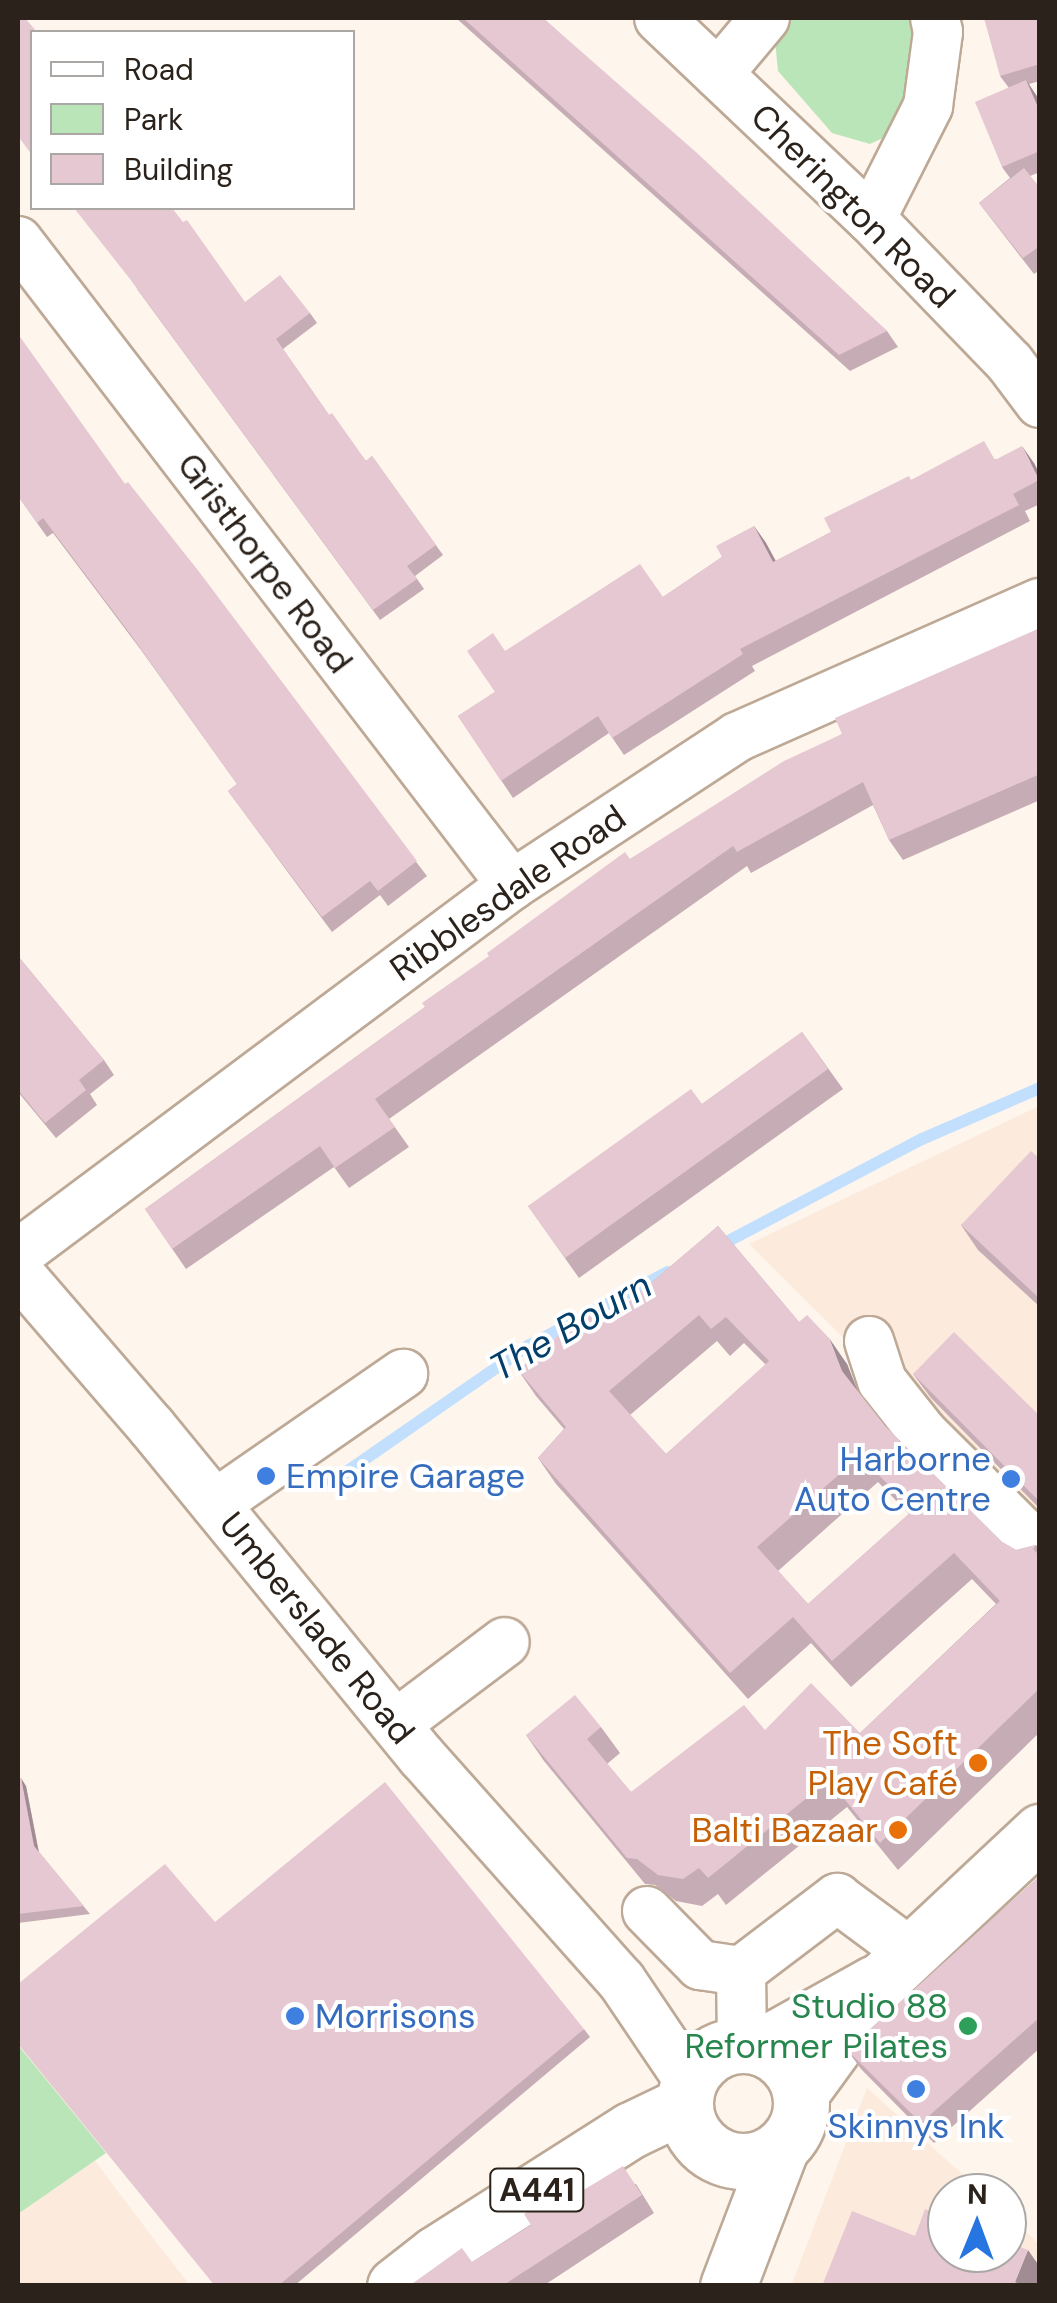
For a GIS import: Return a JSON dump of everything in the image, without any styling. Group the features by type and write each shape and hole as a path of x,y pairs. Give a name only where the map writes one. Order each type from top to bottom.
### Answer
{"main road":[{"name":"A441","path":"801,2092 898,1965 1040,1832"},
{"name":"A441","path":"394,2286 615,2140 717,2066 898,1965"},
{"path":"728,2286 782,2148 799,2122 801,2092 784,2060 717,2066 698,2140 726,2160 764,2158 782,2148"}],"street":[{"name":"Cherington Road","path":"659,18 871,219 1010,364 1040,402"},
{"path":"718,74 765,18"},
{"path":"871,219 928,106 938,32 935,18"},
{"name":"Gristhorpe Road","path":"18,241 512,885"},
{"name":"Ribblesdale Road","path":"18,1254 512,885 737,737 1040,602"},
{"name":"Umberslade Road","path":"18,1272 396,1724 621,1980 717,2066"},
{"path":"869,1341 882,1381 923,1433 1040,1549"},
{"path":"215,1504 403,1374"},
{"path":"396,1724 505,1642"},
{"path":"717,2066 740,1971 836,1898 898,1965"},
{"path":"647,1911 700,1964 740,1971"}],"shaded area":[{"path":"1039,1106 1039,1532 749,1244"},
{"path":"867,2088 961,2173 927,2173 927,2273 1027,2273 1027,2233 1039,2244 1039,2285 791,2286"},
{"path":"95,2161 190,2285 18,2286 18,2214"}],"green space":[{"path":"784,18 918,18 914,96 896,132 870,144 832,133 778,71 775,41"},
{"path":"18,2045 106,2153 18,2214"}],"building":[{"path":"18,18 25,18 35,30 30,30 30,152 18,136"},
{"path":"463,18 543,18 697,153 887,331 839,355"},
{"path":"984,18 1040,18 1040,64 1000,76"},
{"path":"1026,80 1040,112 1040,151 1002,167 975,102"},
{"path":"1024,168 1040,188 1040,246 1023,258 979,203"},
{"path":"76,210 174,210 183,222 187,220 245,302 280,275 310,313 276,339 329,415 332,413 366,461 372,456 436,545 407,566 417,579 373,610"},
{"path":"18,334 125,484 128,482 200,573 417,861 378,891 370,881 322,917 228,791 237,784 131,635 43,518 37,523 18,496"},
{"path":"984,441 995,460 1022,446 1039,480 1013,494 1019,505 740,649 743,654 612,738 598,716 501,781 458,716 495,692 467,651 493,633 505,651 640,564 663,597 722,557 716,546 754,526 773,562 831,532 824,518 909,476 911,480"},
{"path":"1040,628 1040,774 889,840 863,782 737,852 733,846 375,1099 395,1127 335,1168 320,1146 172,1249 145,1209 425,1007 422,1003 625,852 630,859 784,761 842,734 835,718"},
{"path":"18,956 104,1060 79,1080 86,1090 45,1123 18,1090"},
{"path":"802,1032 828,1069 565,1258 528,1206 691,1089 702,1104"},
{"path":"1031,1151 1040,1159 1040,1299 961,1225"},
{"path":"718,1226 799,1322 807,1315 829,1338 842,1371 885,1426 1002,1542 1016,1550 1036,1545 1033,1549 1040,1556 1040,1688 880,1843 829,1780 708,1878 699,1868 683,1879 658,1875 637,1859 627,1858 526,1735 575,1695 601,1727 587,1739 631,1792 744,1705 765,1730 811,1683 860,1733 1000,1601 954,1553 832,1661 793,1617 730,1673 538,1458 566,1427 518,1370 593,1306 606,1321","holes":["699,1315 711,1329 726,1317 769,1361 666,1454 609,1391","860,1456 913,1510 808,1604 757,1547"]},
{"name":"Harborne Auto Centre","path":"954,1332 1040,1416 1040,1502 913,1374"},
{"path":"21,1778 34,1846 84,1906 18,1914"},
{"name":"Morrisons","path":"385,1782 584,2029 278,2286 215,2286 18,2044 18,1984 165,1864 215,1922"},
{"path":"1040,1876 1040,2017 921,2123 847,2050"},
{"path":"623,2166 642,2195 502,2286 409,2286 462,2248 472,2262 531,2225 524,2214 576,2181 582,2191"},
{"path":"927,2210 927,2273 1019,2273 1015,2282 1025,2286 822,2286 852,2211 915,2236"}],"waterway":[{"name":"The Bourn","path":"717,1247 922,1139 1040,1088"},
{"name":"The Bourn","path":"332,1482 528,1346 668,1272"}],"place":[{"name":"Empire Garage","path":"266,1476"},
{"name":"Harborne Auto Centre","path":"1011,1479"},
{"name":"The Soft Play Café","path":"978,1763"},
{"name":"Balti Bazaar","path":"898,1830"},
{"name":"Morrisons","path":"295,2016"},
{"name":"Studio 88 Reformer Pilates","path":"968,2026"},
{"name":"Skinnys Ink","path":"916,2089"}]}
